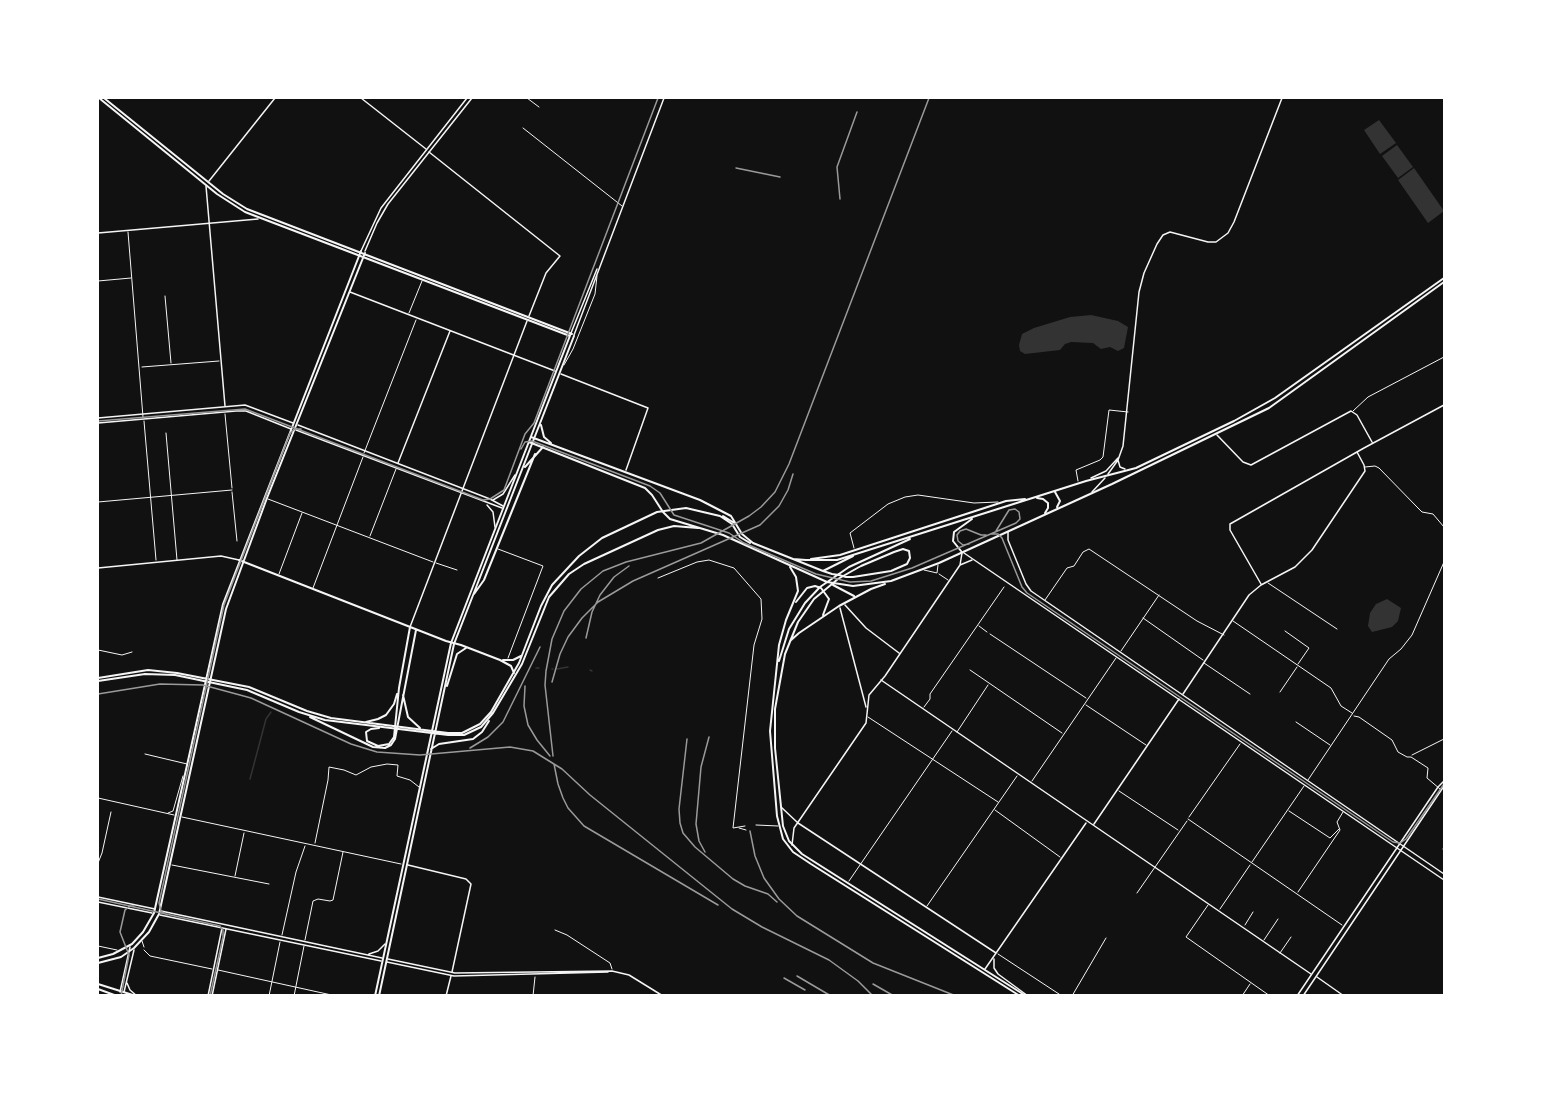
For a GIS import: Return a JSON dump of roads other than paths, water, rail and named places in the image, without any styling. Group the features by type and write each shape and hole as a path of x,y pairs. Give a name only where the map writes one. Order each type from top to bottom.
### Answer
{"main road":[{"path":"102,98 208,183 233,206 364,254 571,335"},
{"path":"98,963 135,948 142,941 159,912 226,609 360,253"},
{"path":"347,292 364,254"},
{"path":"789,643 821,617 855,597 924,570 1216,435 1269,408 1444,280"},
{"path":"790,559 827,561 864,552 1079,483 1129,470 1275,398 1378,328"},
{"path":"377,996 453,643 515,474 563,366 571,335"},
{"path":"445,692 453,643 541,424 571,335"},
{"path":"98,958 132,944 143,932 154,911 223,604 291,429 296,424"},
{"path":"541,424 545,439 555,446"},
{"path":"291,429 295,430"},
{"path":"1212,431 1216,435"},
{"path":"531,437 700,500 731,516 742,534 753,543"},
{"path":"529,442 623,478 649,491 670,519 707,529 828,582 855,597"},
{"path":"522,470 543,447"},
{"path":"472,596 482,584 535,454"},
{"path":"623,478 625,472"},
{"path":"1055,491 1060,501 1055,510"},
{"path":"806,560 831,557 855,550 1006,501 1042,499 1047,502 1048,508 1043,515"},
{"path":"503,508 509,504"},
{"path":"503,508 504,517"},
{"path":"98,679 155,674 199,678 255,689 317,715 448,734 466,732 484,721 514,673 545,598 566,569 602,538 657,512 686,508 720,516 737,525"},
{"path":"720,516 732,524 740,537 790,559 823,571 849,577 904,567 910,558 909,551 905,549 889,554 852,571 830,585 814,599 798,622 782,669 775,709 774,739 783,826 792,846 1020,996"},
{"path":"963,552 954,543 954,532 958,527 977,516"},
{"path":"431,749 439,744 467,741 483,731 522,664 549,597 569,574 594,558 658,530 680,526 707,529"},
{"path":"776,673 784,641 808,599 829,580 858,562 919,535"},
{"path":"823,571 864,552"},
{"path":"239,560 416,630 500,660 512,667 514,673"},
{"path":"786,564 794,571 797,594 781,639 770,732 779,826 786,844 796,854 1027,996"},
{"path":"828,582 847,586 891,581"},
{"path":"792,606 805,589 812,586 819,587 826,592 828,599 821,617"},
{"path":"388,727 368,730 365,735 367,741 373,745 385,746 392,740 410,627"},
{"path":"357,722 375,720 386,715 394,704 412,652 416,630"},
{"path":"422,788 445,692 457,654 459,650 468,648"},
{"path":"406,651 412,652"},
{"path":"500,660 517,658 523,654"},
{"path":"217,682 253,692 368,745 385,748 395,739 403,692"},
{"path":"401,687 404,705 410,720 424,730"},
{"path":"299,712 325,720 460,735 473,732 493,713"},
{"path":"176,815 180,817"},
{"path":"165,864 170,865"},
{"path":"385,960 387,941 405,865"},
{"path":"154,911 159,912"},
{"path":"98,984 121,994"},
{"path":"98,989 137,996"}],"street":[{"path":"269,98 273,101"},
{"path":"237,541 208,223 208,183 275,98"},
{"path":"361,98 560,256 546,273 410,627"},
{"path":"360,253 381,208 467,98"},
{"path":"364,254 382,212 472,98"},
{"path":"527,98 539,107"},
{"path":"571,335 664,98"},
{"path":"1092,492 1107,476 1120,455 1128,412 1138,292 1157,244 1168,232 1208,242 1220,240 1228,233 1282,98"},
{"path":"523,128 622,206"},
{"path":"98,233 261,217"},
{"path":"128,230 156,562"},
{"path":"563,366 573,349 595,294 599,266"},
{"path":"571,335 597,274"},
{"path":"409,315 423,277"},
{"path":"98,281 132,278"},
{"path":"347,292 648,408 625,472"},
{"path":"165,296 171,365"},
{"path":"312,589 417,318"},
{"path":"398,464 450,331"},
{"path":"1216,435 1243,462 1251,465 1347,412 1353,411 1368,398 1444,357"},
{"path":"140,368 221,361"},
{"path":"98,418 245,405 492,500 503,508"},
{"path":"1261,585 1229,526 1241,517 1444,405"},
{"path":"1079,483 1076,470 1103,457 1109,410 1128,412"},
{"path":"98,423 246,411 291,429"},
{"path":"1353,411 1358,415 1373,443"},
{"path":"168,412 169,417"},
{"path":"295,430 484,503 503,508"},
{"path":"166,434 177,560"},
{"path":"1093,825 1247,597 1261,585 1295,567 1308,554 1364,473 1365,467 1357,452"},
{"path":"1086,481 1106,471 1120,455"},
{"path":"1118,460 1120,467 1129,470"},
{"path":"1365,467 1379,468 1422,512 1433,514 1444,527"},
{"path":"370,538 396,468"},
{"path":"492,500 503,494 515,474"},
{"path":"98,502 232,490"},
{"path":"855,550 850,533 897,499 918,495 965,503 1006,501"},
{"path":"267,498 457,570"},
{"path":"484,503 493,512 495,529"},
{"path":"278,576 303,512"},
{"path":"1008,531 1007,537 1027,587 1400,843 1444,877"},
{"path":"497,549 543,566 508,660"},
{"path":"1041,605 1067,568 1073,566 1083,552 1089,549 1197,621 1224,634"},
{"path":"792,846 793,832 798,823 862,729 867,716 867,699 960,564 963,552 1401,851 1444,877"},
{"path":"98,568 223,556 239,560"},
{"path":"658,578 697,562 709,560 734,568 761,598 762,619 751,665 733,828 746,830"},
{"path":"960,564 975,560"},
{"path":"1219,911 1389,659 1412,635 1444,562"},
{"path":"937,573 936,568 939,563"},
{"path":"924,570 937,573 949,580"},
{"path":"1267,582 1337,629"},
{"path":"923,709 930,699 930,694 1004,587"},
{"path":"1030,783 1159,595"},
{"path":"844,603 860,622 900,654"},
{"path":"839,606 867,711"},
{"path":"1143,618 1250,694"},
{"path":"1232,620 1331,688 1341,706 1392,740 1398,752 1428,768 1426,777 1441,790"},
{"path":"978,625 987,632"},
{"path":"1280,692 1309,648 1285,631"},
{"path":"990,634 1088,699"},
{"path":"98,650 122,655 132,652"},
{"path":"970,670 1064,734"},
{"path":"881,680 1344,996"},
{"path":"957,732 989,684"},
{"path":"863,697 867,699"},
{"path":"1085,704 1147,746"},
{"path":"867,716 999,802"},
{"path":"1296,722 1332,746"},
{"path":"848,884 953,730"},
{"path":"1137,893 1244,738"},
{"path":"1411,757 1416,752 1444,739"},
{"path":"145,754 187,764"},
{"path":"315,845 329,767 356,775 371,767 387,764 398,765 398,776 422,788"},
{"path":"168,813 172,811 186,769"},
{"path":"927,907 1018,774"},
{"path":"1297,996 1444,781"},
{"path":"1303,996 1444,786"},
{"path":"1117,790 1180,831"},
{"path":"98,798 176,815"},
{"path":"780,805 798,823 1062,996"},
{"path":"993,809 1061,858"},
{"path":"1287,810 1330,838 1339,829"},
{"path":"1297,894 1339,829 1337,822 1344,811"},
{"path":"98,863 111,812"},
{"path":"180,817 343,851 470,882 471,886 446,996"},
{"path":"1188,819 1347,929"},
{"path":"984,971 1087,821"},
{"path":"756,825 779,826"},
{"path":"737,827 745,826"},
{"path":"757,829 762,826"},
{"path":"235,878 244,832"},
{"path":"269,996 297,872 306,844"},
{"path":"294,996 313,901 333,900 343,851"},
{"path":"170,865 269,884"},
{"path":"98,897 154,911"},
{"path":"98,902 154,911"},
{"path":"1208,904 1186,937 1270,996"},
{"path":"1358,906 1361,909"},
{"path":"159,912 281,938"},
{"path":"159,912 451,974 612,971 629,975 663,996"},
{"path":"1243,928 1253,912"},
{"path":"1263,941 1278,919"},
{"path":"210,996 223,924"},
{"path":"210,996 227,925"},
{"path":"555,930 567,935 609,963 612,971"},
{"path":"1280,953 1291,937"},
{"path":"1072,996 1106,938"},
{"path":"142,941 144,950 150,956 336,996"},
{"path":"368,955 380,950 387,941"},
{"path":"304,943 385,960"},
{"path":"121,994 128,952 132,944"},
{"path":"98,945 119,951"},
{"path":"121,994 135,948 144,950"},
{"path":"996,954 993,964 996,972 1027,996"},
{"path":"533,996 535,973"},
{"path":"127,980 130,990 137,996"},
{"path":"1242,996 1251,982"}],"waterway":[{"path":"557,669 568,667"},
{"path":"250,779 266,719 271,712"}],"tram line":[{"path":"98,421 245,409 483,500 490,499 504,490 525,434 534,423 658,98"},
{"path":"167,915 161,911 159,903 224,605 290,433 295,429 301,429"},
{"path":"521,449 525,442 532,441 650,486 660,493 674,515 729,533 744,543 816,574 850,582 871,581 912,568 1016,523 1020,519 1019,512 1015,509 1009,510 996,531"},
{"path":"969,544 963,545 958,541 957,535 960,531 966,529 986,535"},
{"path":"991,534 998,534 1002,538 1022,587 1027,593 1393,842 1400,843 1406,839 1444,784"},
{"path":"98,899 220,926 223,930 223,937 210,996"},
{"path":"121,996 129,955 120,932 125,910 134,906"}],"railway":[{"path":"553,756 545,685 546,671 552,639 564,611 581,589 603,571 626,562 701,543 749,516 775,492 789,464 929,98"},
{"path":"840,199 837,167 857,112"},
{"path":"736,168 780,177"},
{"path":"552,682 560,654 568,637 598,602 633,581 760,525 779,506 788,490 793,474"},
{"path":"586,638 592,612 600,595 614,577 629,566"},
{"path":"470,748 488,737 503,722 540,647"},
{"path":"98,694 160,684 203,685 251,698 351,744 377,752 420,755 510,747 533,751 562,769 590,795 732,909 762,927 829,960 858,981 873,996"},
{"path":"525,686 524,706 528,725 550,756"},
{"path":"705,852 699,841 696,824 701,767 709,737"},
{"path":"687,739 679,809 683,833 695,847 733,879 768,894 777,902"},
{"path":"554,764 563,798 568,808 584,826 718,905"},
{"path":"750,831 755,856 764,878 779,899 797,916 873,963 956,996"},
{"path":"797,976 831,996"},
{"path":"784,978 805,990"},
{"path":"873,984 894,996"}]}
